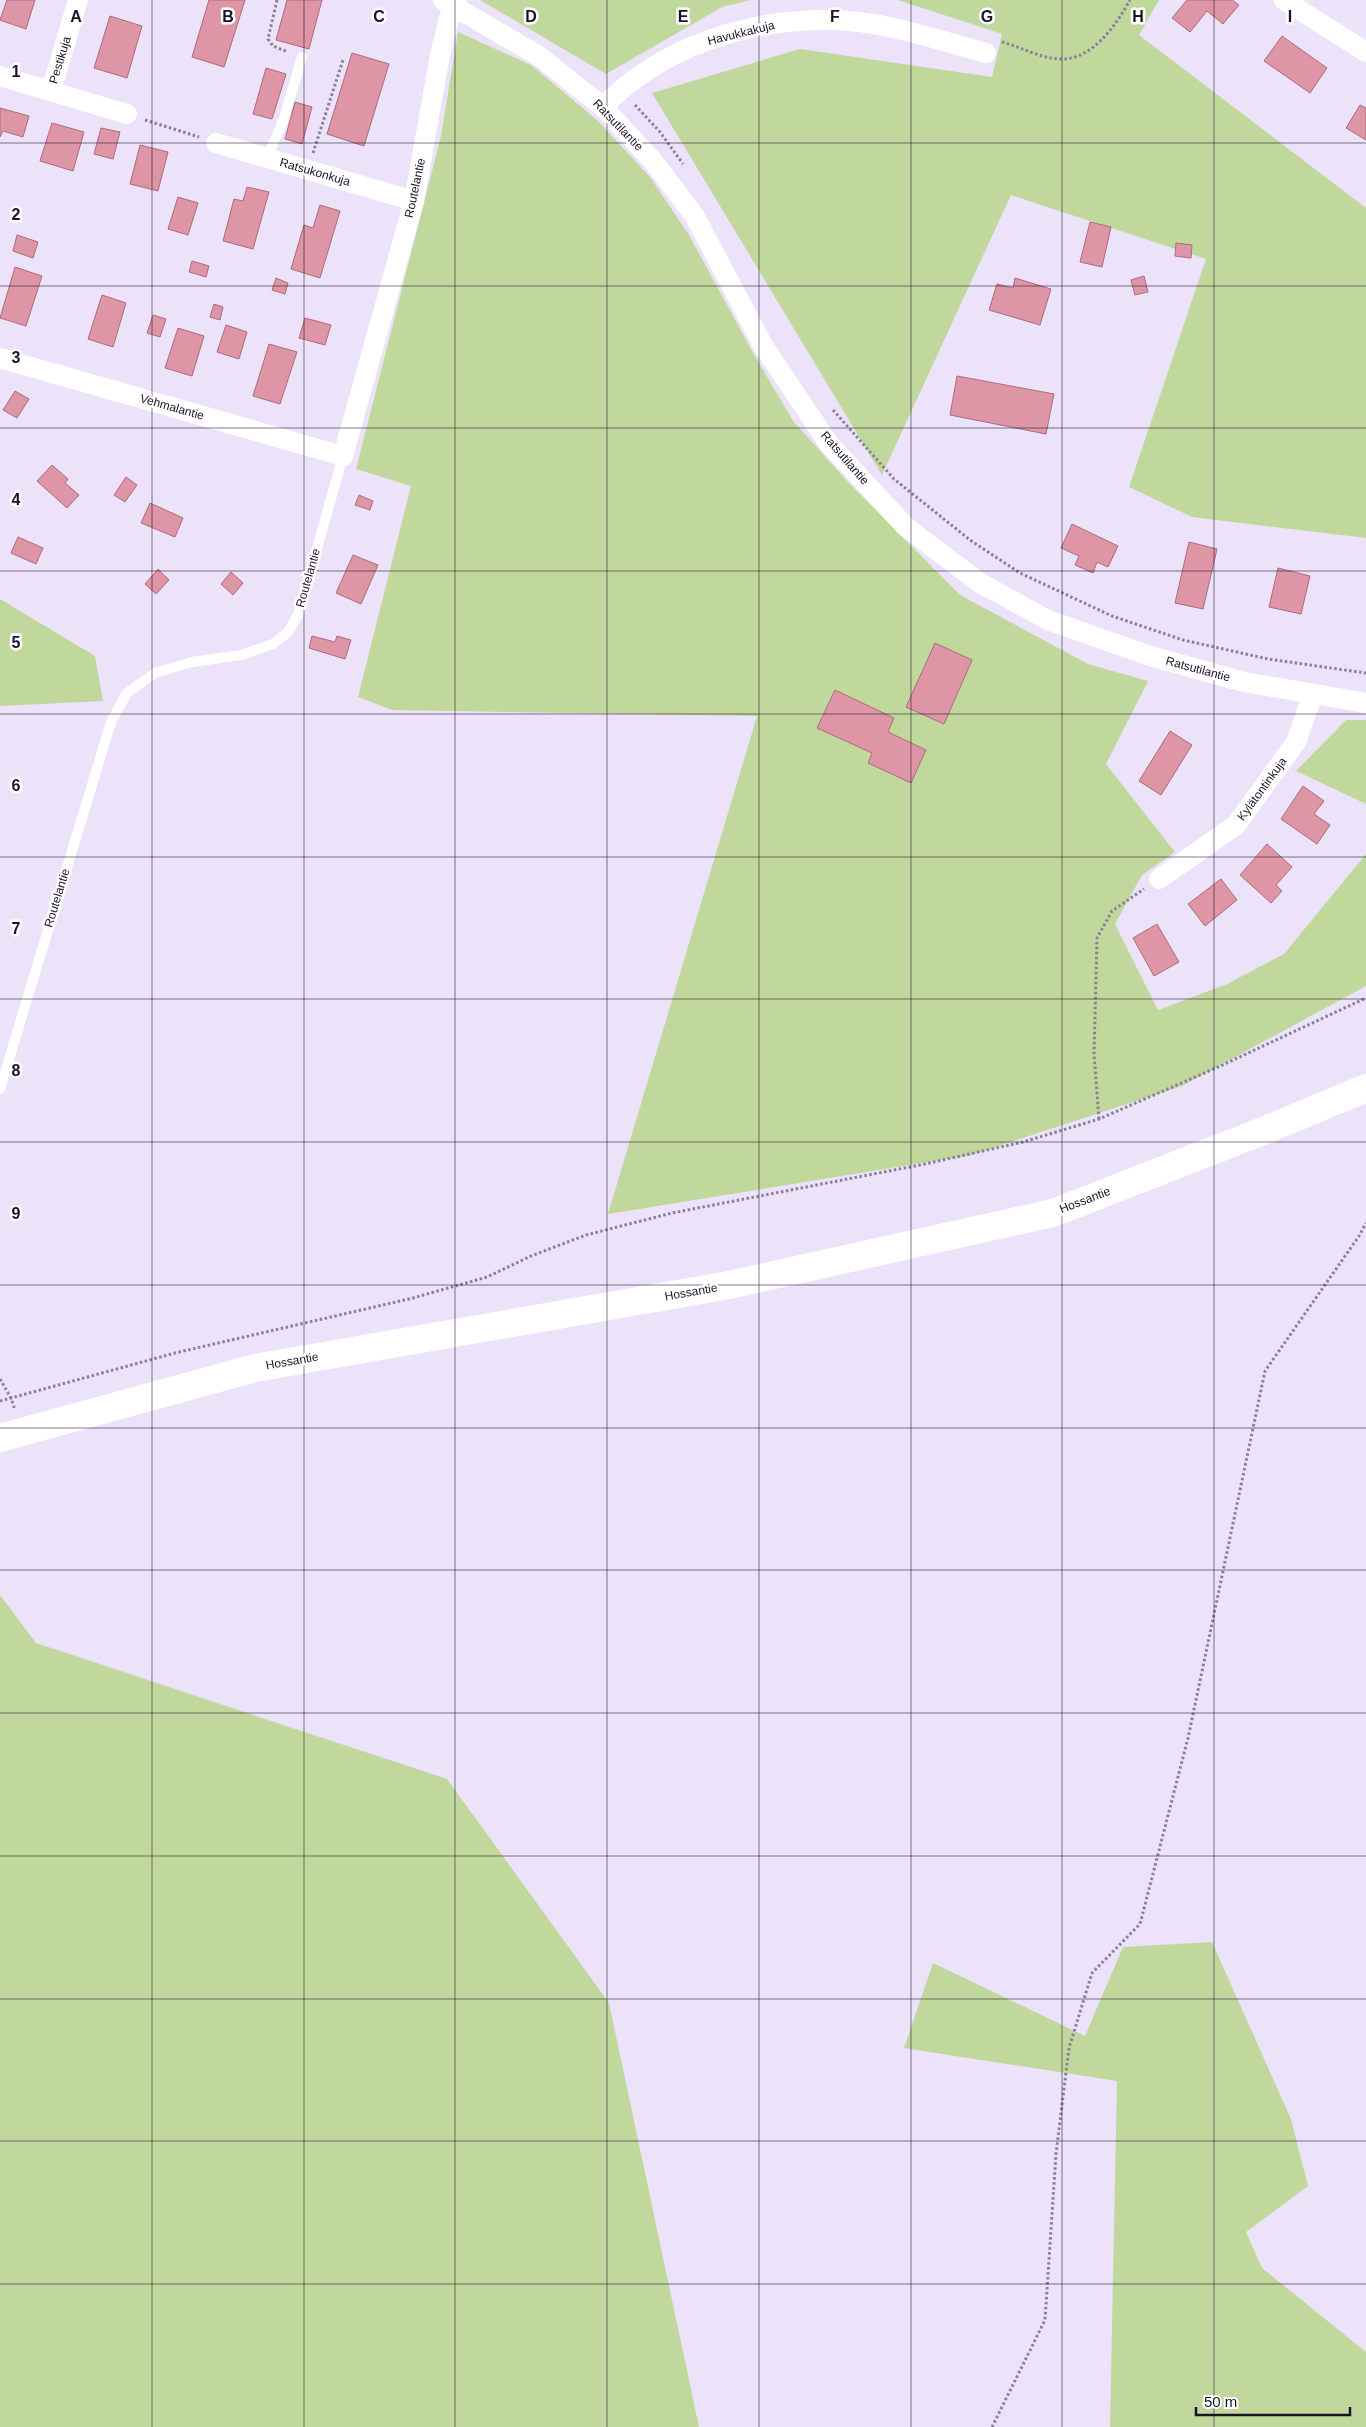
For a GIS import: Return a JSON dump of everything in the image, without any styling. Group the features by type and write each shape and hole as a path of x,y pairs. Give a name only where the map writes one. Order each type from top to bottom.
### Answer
{"main road":[{"name":"Hossantie","path":"10,1435 255,1368 729,1286 1053,1213 1268,1130 1366,1088"}],"street":[{"name":"Pestikuja","path":"51,91 78,0"},
{"path":"1284,0 1366,52"},
{"name":"Ratsutilantie","path":"450,2 539,56 603,107 653,161 694,215 764,346 829,444 906,527 980,583 1048,620 1150,656 1244,682 1366,703"},
{"name":"Routelantie","path":"343,456 414,201 450,2"},
{"name":"Havukkakuja","path":"603,107 621,88 664,58 710,39 772,23 831,20 896,29 986,53"},
{"name":"Pestikuja","path":"0,76 127,114"},
{"name":"Ratsukonkuja","path":"216,143 414,201"},
{"name":"Vehmalantie","path":"0,358 343,456"},
{"name":"Kylätontinkuja","path":"1159,879 1236,825 1296,742 1313,694"}],"lane":[{"path":"267,158 283,121 302,57"},
{"name":"Routelantie","path":"0,1090 111,722 126,693 155,674 192,662 241,655 273,644 288,632 299,613 343,456"}],"path":[{"path":"277,0 268,39 277,49 302,57"},
{"path":"1014,46 1059,59 1084,55 1118,22 1130,0"},
{"path":"307,170 343,60"},
{"path":"621,88 660,132 687,170"},
{"path":"127,114 216,143"},
{"path":"828,404 894,479 970,540 1020,573 1112,616 1183,640 1268,659 1366,673"},
{"path":"1099,1119 1094,1054 1097,938 1112,911 1159,879"},
{"path":"0,1401 175,1353 422,1295 487,1277 531,1256 586,1235 643,1220 935,1162 1022,1142 1099,1119 1216,1068 1366,998"},
{"path":"992,2427 1044,2320 1056,2154 1069,2048 1092,1973 1140,1924 1188,1738 1265,1371 1360,1236 1366,1222"},
{"path":"0,1379 11,1398 10,1435"}],"green space":[{"path":"480,0 751,0 722,7 606,74"},
{"path":"898,0 1159,0 1139,35 1366,208 1366,538 1192,517 1129,487 1206,259 1011,195 882,475 652,93 800,49 992,77 1002,34"},
{"path":"458,32 531,65 597,120 650,177 689,235 752,351 793,421 848,482 960,595 1088,664 1148,681 1106,764 1175,852 1142,875 1115,924 1158,1010 1227,984 1284,954 1366,854 1366,986 1182,1086 971,1155 608,1214 757,716 392,710 358,697 411,486 356,469 441,136"},
{"path":"0,599 95,656 103,701 0,706"},
{"path":"1346,720 1366,720 1366,804 1296,771"},
{"path":"0,1595 36,1643 447,1779 609,2003 699,2427 0,2427"},
{"path":"1212,1942 1291,2119 1308,2186 1246,2232 1262,2268 1366,2352 1366,2427 1110,2427 1117,2081 904,2048 933,1963 1085,2036 1123,1947"}],"building":[{"path":"7,0 35,0 26,29 0,20"},
{"path":"209,0 245,0 224,67 192,57"},
{"path":"287,0 322,0 309,49 276,40"},
{"path":"1187,0 1232,0 1239,5 1223,24 1207,11 1190,32 1172,18"},
{"path":"110,16 142,26 127,78 94,68"},
{"path":"1282,36 1327,68 1310,93 1264,61"},
{"path":"352,53 389,64 364,146 327,134"},
{"path":"266,68 286,74 272,119 253,114"},
{"path":"295,102 312,107 302,144 285,139"},
{"path":"1360,105 1366,108 1366,140 1346,128"},
{"path":"0,108 29,116 23,137 3,131 0,137"},
{"path":"52,123 84,132 73,171 40,161"},
{"path":"101,128 120,132 113,159 94,154"},
{"path":"140,145 168,152 158,191 130,184"},
{"path":"247,187 269,192 253,249 223,241 234,199 243,201"},
{"path":"178,197 198,203 188,235 168,229"},
{"path":"320,205 340,211 320,278 291,269 304,225 313,228"},
{"path":"1090,222 1111,227 1102,267 1080,262"},
{"path":"17,235 38,242 33,258 13,251"},
{"path":"1176,243 1192,245 1191,258 1175,256"},
{"path":"192,261 209,266 206,277 189,272"},
{"path":"15,267 42,276 26,326 0,318"},
{"path":"1144,276 1148,292 1135,295 1131,280"},
{"path":"276,278 288,283 285,294 272,290"},
{"path":"1015,278 1051,289 1040,325 989,310 997,284 1013,288"},
{"path":"102,295 126,303 113,347 88,339"},
{"path":"214,304 223,307 220,320 210,317"},
{"path":"153,315 166,319 160,337 147,333"},
{"path":"305,318 331,325 325,345 299,338"},
{"path":"226,325 247,332 239,359 217,352"},
{"path":"178,328 204,336 192,376 165,368"},
{"path":"269,344 297,352 280,404 253,396"},
{"path":"957,376 1054,394 1046,434 950,415"},
{"path":"15,391 29,399 17,418 3,410"},
{"path":"52,465 68,479 65,483 79,495 67,508 37,481"},
{"path":"126,477 137,485 125,502 114,495"},
{"path":"359,495 373,501 370,510 355,505"},
{"path":"150,503 183,518 175,537 141,523"},
{"path":"1072,524 1118,546 1108,567 1097,562 1093,573 1075,565 1079,556 1061,548"},
{"path":"18,537 43,548 36,564 11,553"},
{"path":"1189,542 1217,549 1203,609 1175,603"},
{"path":"353,555 378,565 361,604 336,593"},
{"path":"1278,568 1310,576 1301,614 1269,607"},
{"path":"158,569 169,580 156,594 145,584"},
{"path":"231,572 243,583 233,595 221,584"},
{"path":"312,636 335,642 337,636 351,640 345,659 309,648"},
{"path":"935,643 972,660 944,724 906,707"},
{"path":"835,690 894,718 888,732 926,750 911,783 868,763 872,753 817,728"},
{"path":"1170,731 1192,745 1161,795 1139,781"},
{"path":"1303,786 1324,801 1314,814 1330,825 1317,844 1281,819"},
{"path":"1267,844 1292,867 1276,885 1282,891 1271,903 1240,875"},
{"path":"1221,879 1237,900 1205,926 1188,904"},
{"path":"1157,924 1179,962 1154,976 1133,938"}]}
